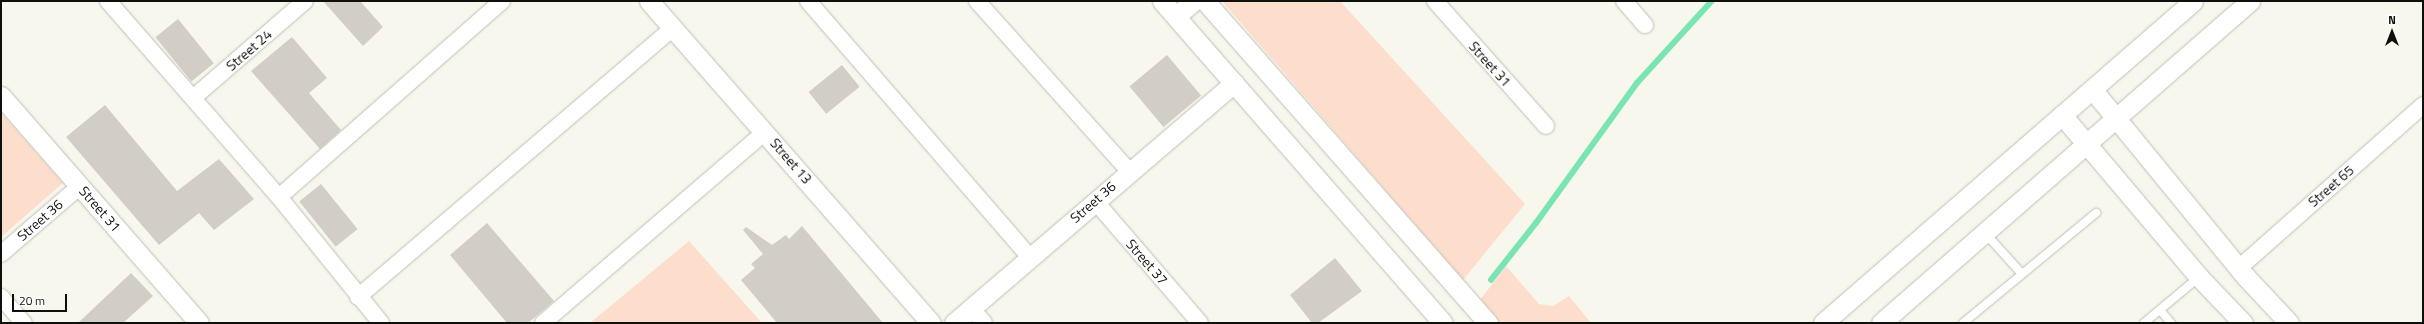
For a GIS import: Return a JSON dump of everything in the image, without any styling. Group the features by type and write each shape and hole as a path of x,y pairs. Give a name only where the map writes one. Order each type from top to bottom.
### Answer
{"street":[{"path":"108,1 279,197 358,297 381,323"},
{"name":"Street 24","path":"193,98 304,1"},
{"path":"279,197 502,1"},
{"name":"Street 13","path":"649,1 931,323"},
{"path":"808,1 1030,257"},
{"path":"977,1 1129,171"},
{"path":"1162,1 1443,323"},
{"path":"1176,16 1194,1"},
{"path":"1205,1 1488,323"},
{"name":"Street 31","path":"1435,1 1546,126"},
{"path":"1624,1 1645,26"},
{"path":"1823,323 2193,1"},
{"path":"1881,323 2250,1"},
{"path":"358,297 673,28"},
{"name":"Street 36","path":"954,323 972,309 1129,171 1234,83"},
{"path":"2092,89 2239,268 2289,323"},
{"name":"Street 31","path":"1,96 199,323"},
{"name":"Street 65","path":"2239,268 2423,105"},
{"path":"2062,116 2199,277 2243,323"},
{"path":"551,321 765,132"},
{"name":"Street 36","path":"1,254 80,186"},
{"name":"Street 37","path":"1095,201 1200,323"},
{"path":"1,297 24,323"},
{"path":"972,309 984,323"}],"lane":[{"path":"1963,323 2096,213"},
{"path":"1985,233 2022,274"},
{"path":"2144,323 2199,277"},
{"path":"2160,310 2171,323"}],"shaded area":[{"path":"1222,1 1340,1 1525,204 1463,280"},
{"path":"1,113 63,183 1,237"},
{"path":"689,241 762,323 590,323"},
{"path":"1506,266 1539,304 1553,306 1569,296 1591,323 1500,323 1480,300"}],"building":[{"path":"323,1 360,1 383,27 363,46"},
{"path":"178,19 214,63 191,82 155,37"},
{"path":"292,37 327,78 309,93 341,130 320,149 251,71"},
{"path":"1167,55 1201,96 1164,127 1129,86"},
{"path":"842,65 860,87 826,114 809,92"},
{"path":"105,105 177,191 219,159 254,199 214,230 199,213 159,245 66,137"},
{"path":"321,184 358,229 336,247 299,202"},
{"path":"487,223 554,301 528,323 507,323 450,255"},
{"path":"802,226 883,323 777,323 741,280 755,268 751,264 763,254 743,230 746,227 772,245 786,235 789,239"},
{"path":"1335,258 1362,291 1318,323 1312,323 1290,295"},
{"path":"131,273 153,296 123,323 78,323"}],"waterway":[{"path":"1491,280 1536,223 1637,83 1712,1"}]}
